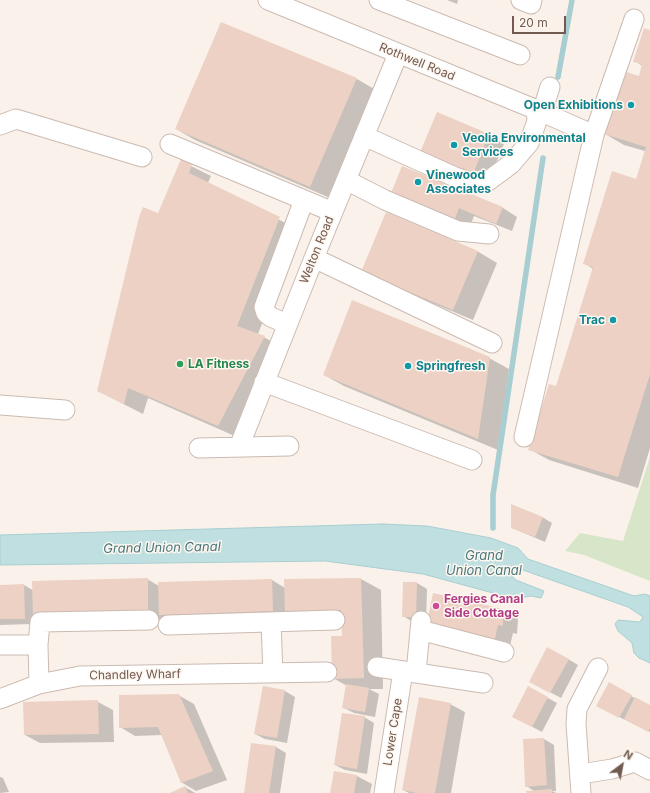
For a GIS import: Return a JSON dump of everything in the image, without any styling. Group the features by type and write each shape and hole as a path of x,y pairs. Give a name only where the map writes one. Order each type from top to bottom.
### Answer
{"street":[{"name":"Rothwell Road","path":"268,0 594,135"},
{"path":"379,0 520,55"},
{"path":"521,0 531,4 532,0"},
{"path":"524,437 594,135 634,19"},
{"name":"Welton Road","path":"239,447 287,324 398,54"},
{"path":"364,136 455,177 469,182 479,183 488,181 510,164 529,143 539,111 550,87"},
{"path":"0,125 16,118 142,157"},
{"path":"170,144 333,212"},
{"path":"346,180 385,200 458,231 489,234"},
{"path":"287,324 266,313 264,307 304,200"},
{"path":"314,258 492,342"},
{"path":"264,382 472,460"},
{"path":"0,405 65,410"},
{"path":"199,448 289,446"},
{"path":"40,684 38,645 40,622 149,620"},
{"path":"168,625 271,627 335,620"},
{"name":"Lower Cape","path":"384,793 416,672 421,625 504,652"},
{"path":"271,627 273,673"},
{"path":"0,645 38,645"},
{"path":"377,667 483,683"},
{"path":"582,793 576,724 577,709 598,668"},
{"name":"Chandley Wharf","path":"0,699 40,684 80,676 327,672"},
{"path":"581,774 612,769 635,762 650,770"}],"green space":[{"path":"650,457 650,581 584,555 565,551 580,533 623,541"}],"water":[{"name":"Grand Union Canal","path":"382,524 427,526 491,538 518,548 528,559 634,596 645,594 650,596 650,663 639,658 634,653 632,643 618,631 615,624 618,620 640,622 643,617 628,607 520,569 509,572 516,580 544,591 541,598 531,596 515,599 423,574 325,561 0,565 0,535"}],"building":[{"path":"221,22 357,78 310,187 175,129"},
{"name":"Trac","path":"644,28 650,30 650,374 618,477 528,450 549,384 556,386 593,267 583,264 612,171 636,179 646,147 604,134 623,71 639,76 642,64 633,62"},
{"name":"Veolia Environmental Services","path":"437,112 489,134 471,179 418,157"},
{"path":"181,159 192,164 189,173 280,217 237,326 265,336 218,426 128,388 124,404 97,391 139,217 143,207 158,213"},
{"name":"Vinewood Associates","path":"402,166 503,207 496,224 459,208 453,224 389,198"},
{"path":"386,212 478,251 453,310 361,272"},
{"name":"Springfresh","path":"352,300 490,357 478,439 323,375"},
{"path":"511,504 543,517 535,537 511,528"},
{"path":"148,578 148,612 33,615 32,581"},
{"path":"361,578 364,678 332,679 331,636 342,636 341,610 285,612 284,579"},
{"path":"272,579 273,611 159,615 158,582"},
{"path":"403,582 417,582 416,617 402,617"},
{"path":"24,584 25,619 0,619 0,585"},
{"path":"433,593 503,609 503,626 498,625 494,643 484,640 485,636 427,623"},
{"path":"547,647 569,659 550,693 529,682"},
{"path":"609,682 632,695 619,718 596,706"},
{"path":"346,684 369,688 365,712 342,708"},
{"path":"263,686 285,690 277,738 254,734"},
{"path":"528,686 548,697 532,727 512,717"},
{"path":"179,694 213,771 181,783 158,727 119,728 119,695"},
{"path":"419,697 451,703 435,793 417,793 402,790"},
{"path":"635,697 650,705 650,728 648,732 624,719"},
{"path":"98,700 99,734 24,735 23,702"},
{"path":"342,713 365,716 357,769 334,765"},
{"path":"544,738 547,785 525,787 523,739"},
{"path":"251,743 276,746 269,793 244,793"},
{"path":"334,771 357,775 354,793 330,793"},
{"path":"185,786 188,793 170,793"},
{"path":"552,789 552,793 527,793 526,791"}],"waterway":[{"path":"558,77 572,0"},
{"path":"493,528 493,495 543,158"}],"place":[{"name":"Open Exhibitions","path":"631,105"},
{"name":"Veolia Environmental Services","path":"454,145"},
{"name":"Vinewood Associates","path":"418,182"},
{"name":"Trac","path":"613,320"},
{"name":"LA Fitness","path":"180,364"},
{"name":"Springfresh","path":"408,366"},
{"name":"Fergies Canal Side Cottage","path":"436,606"}]}
